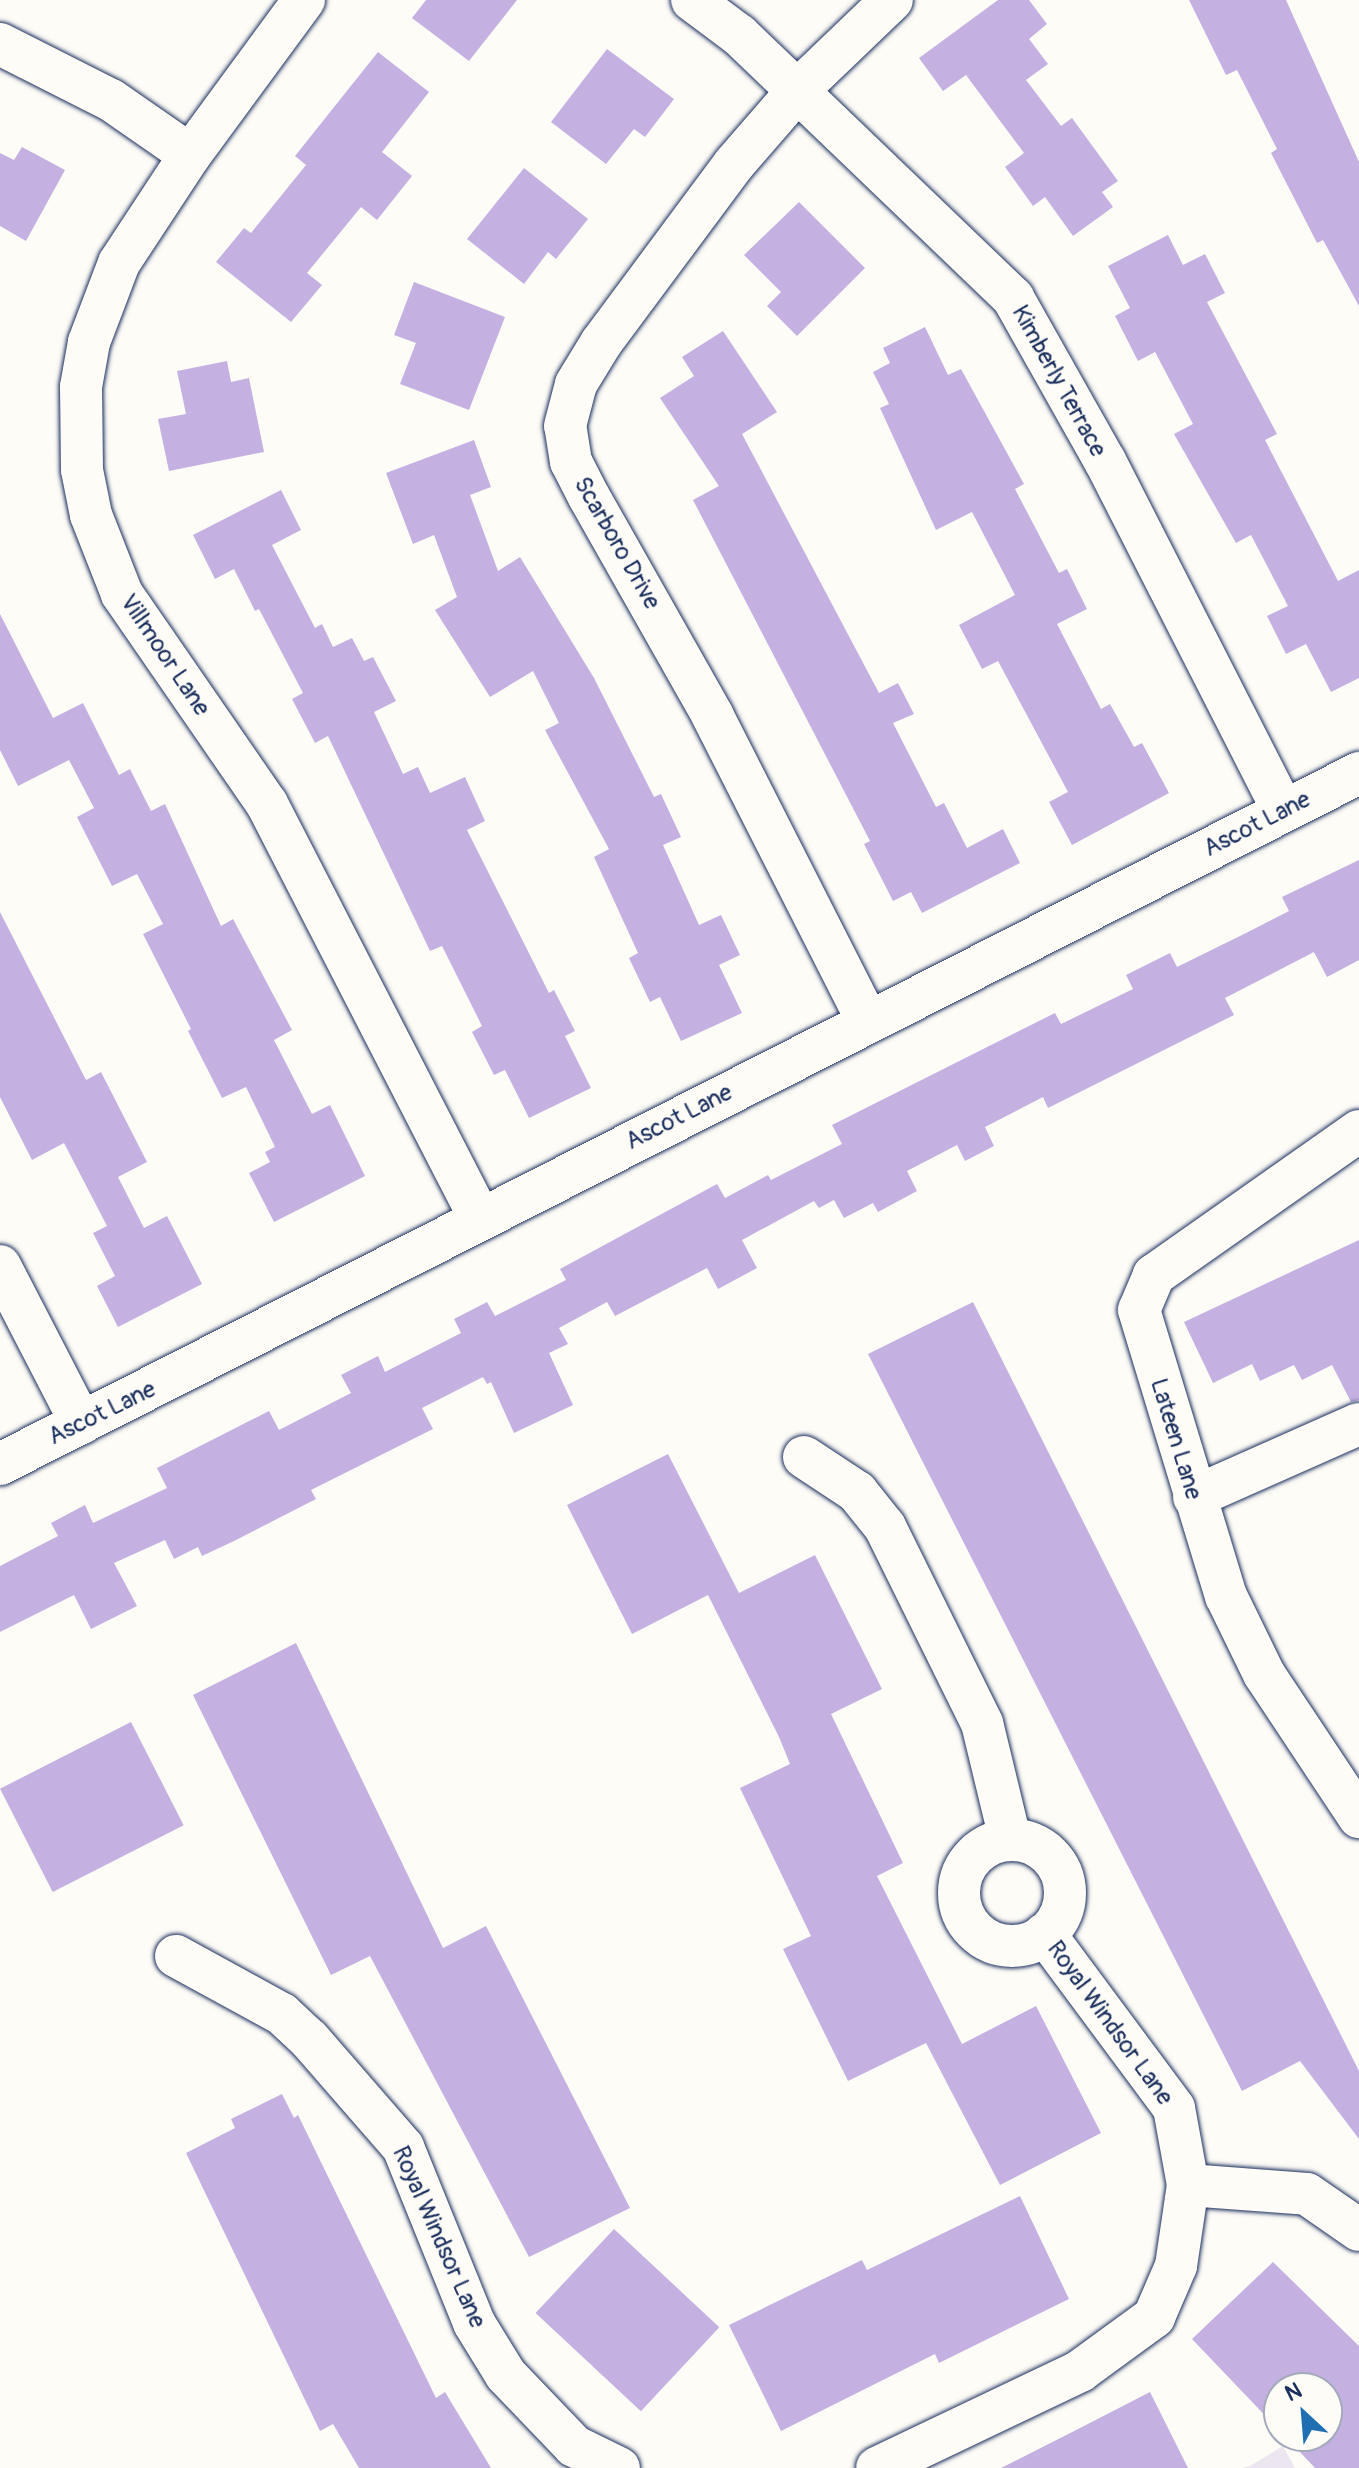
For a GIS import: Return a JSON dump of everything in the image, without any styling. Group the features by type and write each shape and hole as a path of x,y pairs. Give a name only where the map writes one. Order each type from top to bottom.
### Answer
{"street":[{"name":"Villmoor Lane","path":"304,0 190,155 119,263 89,342 79,431 91,515 104,555 144,631 267,804 480,1218"},
{"name":"Kimberly Terrace","path":"692,0 798,90 984,266 1039,336 1283,811"},
{"name":"Scarboro Drive","path":"868,1022 706,702 571,462 565,426 576,384 601,343 734,164 798,90 892,0"},
{"path":"0,44 111,100 190,155"},
{"name":"Ascot Lane","path":"0,1464 1359,773"},
{"name":"Lateen Lane","path":"1359,1131 1154,1275 1139,1310 1226,1596 1264,1674 1359,1817"},
{"path":"0,1266 81,1423"},
{"path":"1194,1497 1359,1424"},
{"path":"804,1457 857,1492 885,1527 982,1723 1010,1839"},
{"path":"1010,1839 1045,1850 1061,1875 1065,1903 1045,1934 1029,1943 993,1942 966,1919 959,1899 967,1864 992,1844 1010,1839"},
{"name":"Royal Windsor Lane","path":"877,2468 1080,2371 1154,2317 1176,2266 1188,2185 1174,2108 1045,1934"},
{"name":"Royal Windsor Lane","path":"176,1956 282,2014 403,2147 474,2323 506,2375 574,2446 619,2468"},
{"path":"1188,2185 1307,2194 1359,2230"}],"shaded area":[{"path":"1273,2452 1286,2452 1295,2468 1243,2468"}],"building":[{"path":"426,0 517,0 469,61 412,18"},
{"path":"998,0 1029,0 1047,24 1029,39 1048,64 1026,80 1061,126 1072,118 1118,181 1102,192 1113,207 1073,236 1045,197 1033,206 1005,167 1024,153 966,75 943,91 919,58"},
{"path":"1189,0 1286,0 1359,162 1359,306 1323,240 1317,243 1271,153 1277,149 1237,70 1226,75"},
{"path":"607,49 674,99 645,137 634,129 606,164 551,122"},
{"path":"378,52 429,92 382,152 412,176 377,220 361,207 307,273 322,285 291,322 216,262 244,228 251,233 306,165 295,156"},
{"path":"22,147 65,170 26,241 0,226 0,153 14,160"},
{"path":"524,168 588,219 556,259 548,252 524,284 467,239"},
{"path":"799,202 865,268 797,336 767,306 781,292 744,255"},
{"path":"1168,235 1183,265 1205,254 1225,293 1207,302 1277,434 1265,440 1338,581 1359,570 1359,678 1331,692 1306,644 1286,654 1267,616 1288,606 1251,535 1236,543 1174,434 1193,424 1155,352 1138,361 1115,316 1130,308 1108,266"},
{"path":"414,282 505,317 469,410 400,384 416,343 394,335"},
{"path":"925,327 948,375 961,369 1024,484 1015,489 1059,573 1067,569 1087,609 1057,624 1101,709 1110,704 1134,747 1142,743 1169,793 1072,845 1049,802 1068,792 998,661 982,669 959,625 1015,595 972,512 936,530 880,408 889,404 873,372 890,363 883,348"},
{"path":"723,331 777,412 742,434 879,693 898,683 914,714 893,723 936,807 944,803 967,848 1003,829 1020,863 922,913 911,892 893,901 864,844 870,841 693,500 719,486 660,398 694,376 682,357"},
{"path":"227,361 231,382 249,378 264,452 169,471 158,419 186,414 177,371"},
{"path":"474,440 491,487 470,495 498,571 520,557 594,678 654,797 661,794 681,837 663,845 699,925 721,915 740,955 719,965 742,1013 681,1041 660,997 650,1002 629,958 638,953 594,857 609,849 545,730 559,723 533,671 490,697 435,610 457,597 434,535 413,544 386,473"},
{"path":"281,490 301,530 272,545 315,628 322,624 333,647 352,638 364,661 373,657 396,701 374,712 403,774 418,767 430,793 465,777 485,821 467,830 549,993 554,990 575,1031 565,1036 591,1088 529,1118 505,1070 494,1075 472,1032 482,1026 442,946 430,951 328,736 315,743 292,699 303,693 259,609 255,611 234,569 215,579 193,535"},
{"path":"0,614 53,718 83,703 119,775 130,769 151,811 165,804 221,926 233,919 292,1030 274,1040 312,1114 330,1105 365,1176 274,1222 249,1173 270,1162 265,1152 275,1147 246,1087 222,1098 188,1031 191,1029 143,934 163,924 137,874 112,886 77,817 94,808 69,760 18,786 0,750"},
{"path":"1359,860 1359,960 1327,977 1314,952 1225,998 1234,1015 1048,1108 1043,1097 985,1127 994,1146 965,1161 957,1145 907,1171 917,1191 878,1212 873,1203 844,1218 834,1200 819,1208 814,1201 742,1240 757,1268 718,1289 707,1268 615,1316 607,1302 559,1328 568,1344 549,1353 573,1405 514,1433 491,1382 487,1384 483,1377 422,1408 433,1429 311,1490 316,1499 234,1541 202,1556 198,1547 174,1559 165,1540 114,1563 137,1606 91,1629 74,1595 0,1632 0,1566 58,1536 51,1523 85,1505 93,1523 167,1488 157,1468 269,1411 279,1430 351,1393 341,1375 378,1356 385,1372 461,1333 454,1319 487,1302 495,1316 566,1280 560,1269 717,1184 725,1198 768,1175 771,1180 842,1144 832,1125 1055,1013 1061,1024 1133,989 1126,975 1170,953 1177,967 1244,934 1289,911 1282,897"},
{"path":"0,912 86,1080 101,1072 147,1162 118,1177 144,1228 167,1216 202,1284 118,1327 97,1286 115,1276 93,1233 107,1226 64,1143 32,1160 0,1097"},
{"path":"1359,1240 1359,1400 1351,1402 1332,1365 1302,1380 1294,1365 1260,1381 1252,1364 1213,1383 1184,1322"},
{"path":"973,1302 1359,2071 1359,2139 1300,2061 1242,2091 868,1354"},
{"path":"668,1454 739,1593 815,1555 882,1689 831,1714 903,1863 877,1876 962,2044 1036,2006 1101,2133 1000,2185 926,2043 848,2081 783,1949 811,1936 740,1788 790,1764 779,1737 708,1595 632,1634 567,1505"},
{"path":"296,1643 443,1948 486,1926 630,2208 529,2257 370,1956 331,1975 193,1695"},
{"path":"131,1722 184,1825 53,1892 0,1789"},
{"path":"282,2094 294,2118 298,2115 436,2398 445,2392 491,2468 359,2468 333,2424 320,2431 186,2153 235,2128 231,2119"},
{"path":"1020,2196 1069,2299 939,2363 935,2354 781,2431 729,2325 862,2260 867,2270"},
{"path":"614,2229 719,2327 641,2411 536,2313"},
{"path":"1273,2262 1359,2346 1359,2468 1315,2468 1300,2452 1343,2452 1343,2372 1263,2372 1263,2413 1192,2339"},
{"path":"1150,2392 1188,2468 1001,2468 1086,2425"}]}
